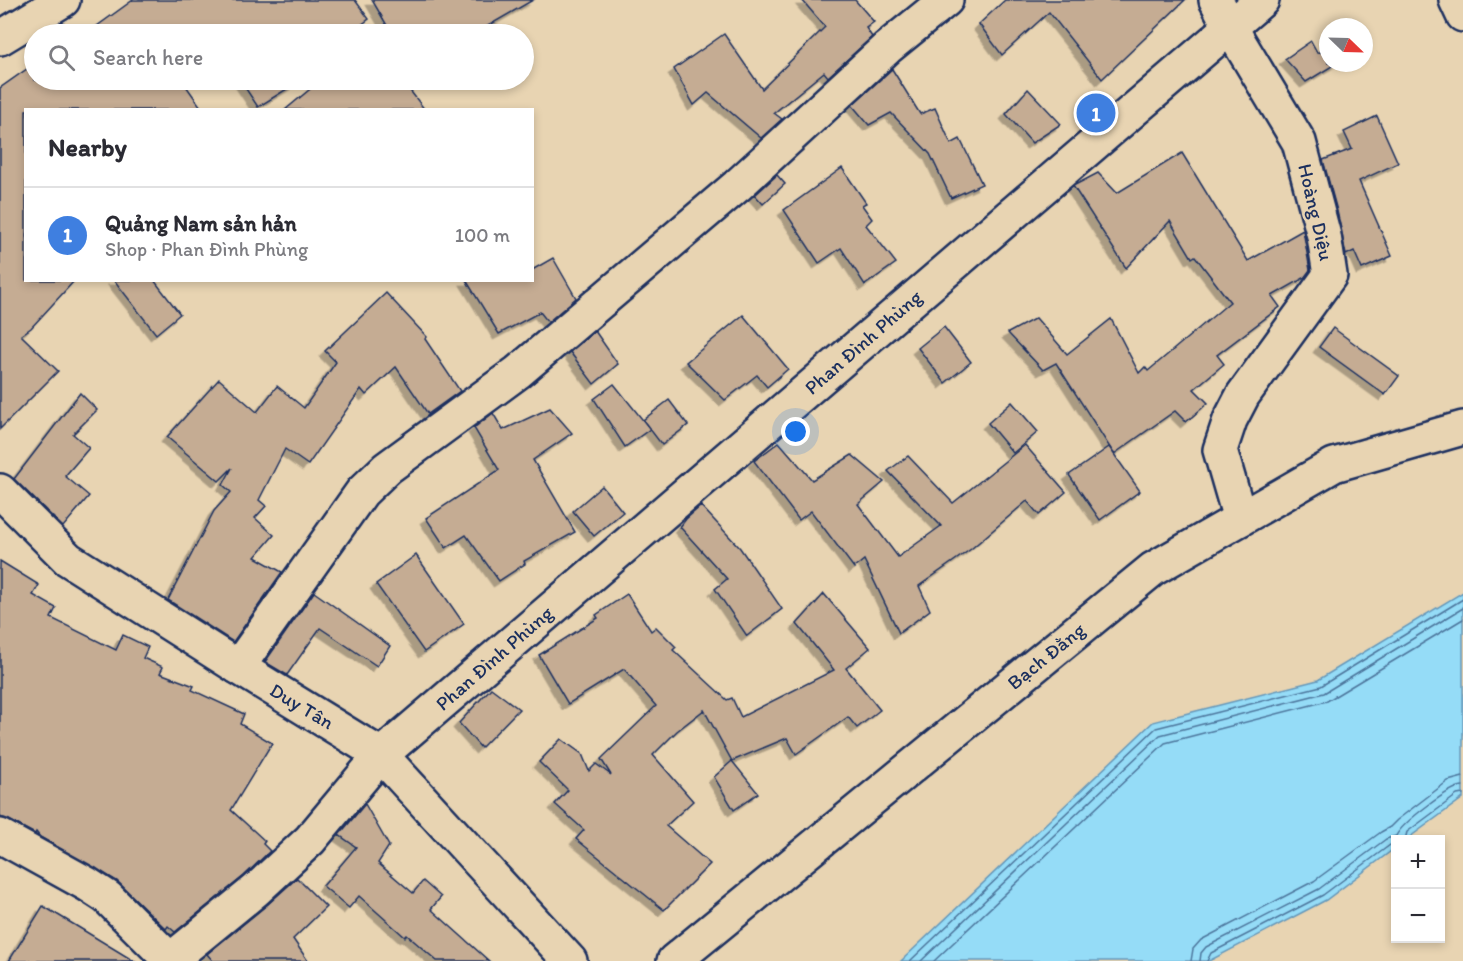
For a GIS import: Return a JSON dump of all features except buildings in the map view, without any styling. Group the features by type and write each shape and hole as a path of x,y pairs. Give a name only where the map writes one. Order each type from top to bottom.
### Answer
{"street":[{"path":"0,38 63,0"},
{"path":"238,667 362,492 387,468 518,372 737,186 887,48 946,0"},
{"name":"Phan Đình Phùng","path":"170,961 256,890 310,840 381,755 1223,13 1262,0"},
{"path":"1456,0 1463,15"},
{"name":"Hoàng Diệu","path":"1223,13 1299,142 1324,236 1330,275 1243,395 1230,420 1220,450 1240,519"},
{"name":"Bạch Đằng","path":"674,961 1153,569 1334,465 1463,428"},
{"name":"Duy Tân","path":"0,490 68,559 381,755 570,961"},
{"path":"0,836 107,897 170,961"}],"water":[{"path":"1463,592 1463,798 1412,835 1391,835 1391,851 1326,900 1209,961 901,961 1153,722 1318,680"}],"place":[{"name":"Quảng Nam sản hản","path":"1096,113"}]}
